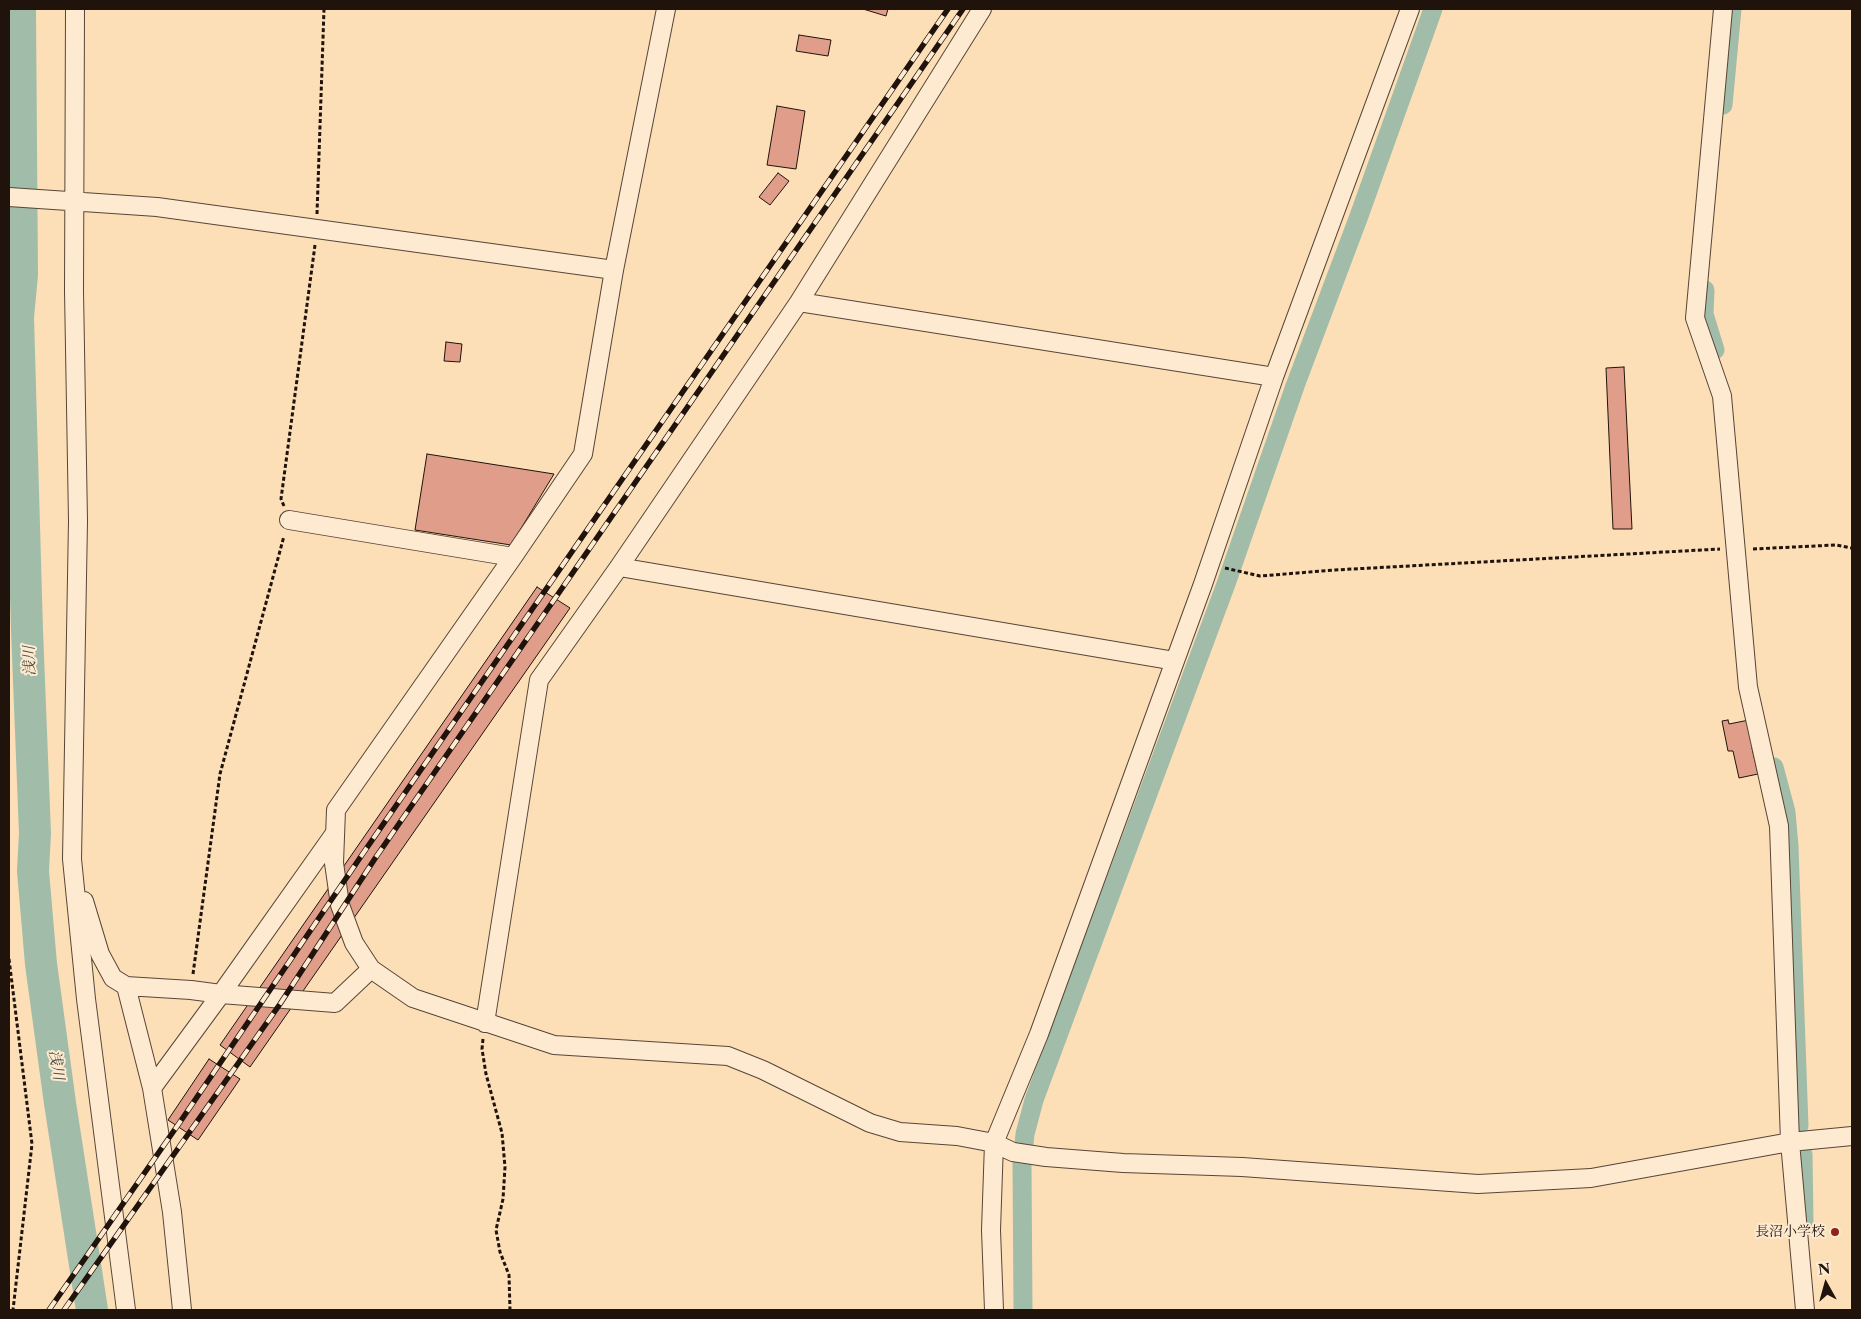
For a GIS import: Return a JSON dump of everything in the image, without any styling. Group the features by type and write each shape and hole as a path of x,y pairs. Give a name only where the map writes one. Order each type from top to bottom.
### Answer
{"street":[{"path":"75,9 72,202 78,521 72,859 86,1000 126,1310"},
{"path":"666,9 614,270 583,454 336,810 334,864 340,905 354,943 372,969 413,998 554,1045 728,1056 763,1070 870,1123 900,1132 957,1136 994,1143 1013,1152 1035,1155 1122,1163 1242,1167 1478,1184 1590,1178 1790,1142 1852,1136"},
{"path":"485,1023 539,680 619,567 799,302 982,9"},
{"path":"994,1310 991,1230 994,1143 1039,1034 1175,661 1274,377 1410,9"},
{"path":"1723,9 1694,318 1722,396 1734,548 1748,687 1779,826 1790,1142 1805,1310"},
{"path":"9,197 157,207 614,270"},
{"path":"799,302 1274,377"},
{"path":"289,520 513,557"},
{"path":"619,567 1175,661"},
{"path":"152,1088 335,833"},
{"path":"72,859 100,954 113,978 126,986 334,1003 372,969"},
{"path":"126,986 152,1088 172,1212 182,1310"}],"path":[{"path":"191,990 220,774 289,520 281,499 317,228 324,9"},
{"path":"1220,567 1260,576 1336,570 1734,548 1762,550 1836,545 1852,548"},
{"path":"9,959 32,1144 13,1310"},
{"path":"9,1012 15,1009"},
{"path":"485,1023 482,1049 486,1074 502,1133 505,1167 503,1199 496,1230 500,1252 509,1275 510,1310"}],"building":[{"path":"863,9 888,9 886,16"},
{"path":"799,35 831,40 828,56 796,51"},
{"path":"777,106 805,111 796,169 767,165"},
{"path":"778,173 789,181 770,205 759,197"},
{"path":"446,342 462,344 460,362 444,361"},
{"path":"1624,367 1632,529 1613,529 1606,368"},
{"path":"427,454 554,474 511,545 415,530"},
{"path":"537,587 570,608 250,1067 220,1045"},
{"path":"1728,720 1729,724 1749,720 1755,747 1752,748 1758,774 1739,778 1733,751 1728,751 1722,721"},
{"path":"209,1059 240,1079 198,1140 168,1120"}],"waterway":[{"name":"浅川","path":"20,9 22,275 18,317 35,833 33,871 41,964 92,1310"},
{"path":"1023,1310 1022,1164 1025,1134 1034,1100 1226,584 1295,386 1359,216 1433,9"},
{"path":"1723,105 1732,9"},
{"path":"1705,290 1704,314 1715,350"},
{"path":"1774,767 1786,812 1789,846 1799,1126"},
{"path":"1803,1154 1804,1222"}],"railway":[{"path":"49,1310 948,9"},
{"path":"64,1310 280,1004 376,857 963,9"}],"place":[{"name":"長沼小学校","path":"1835,1232"}]}
